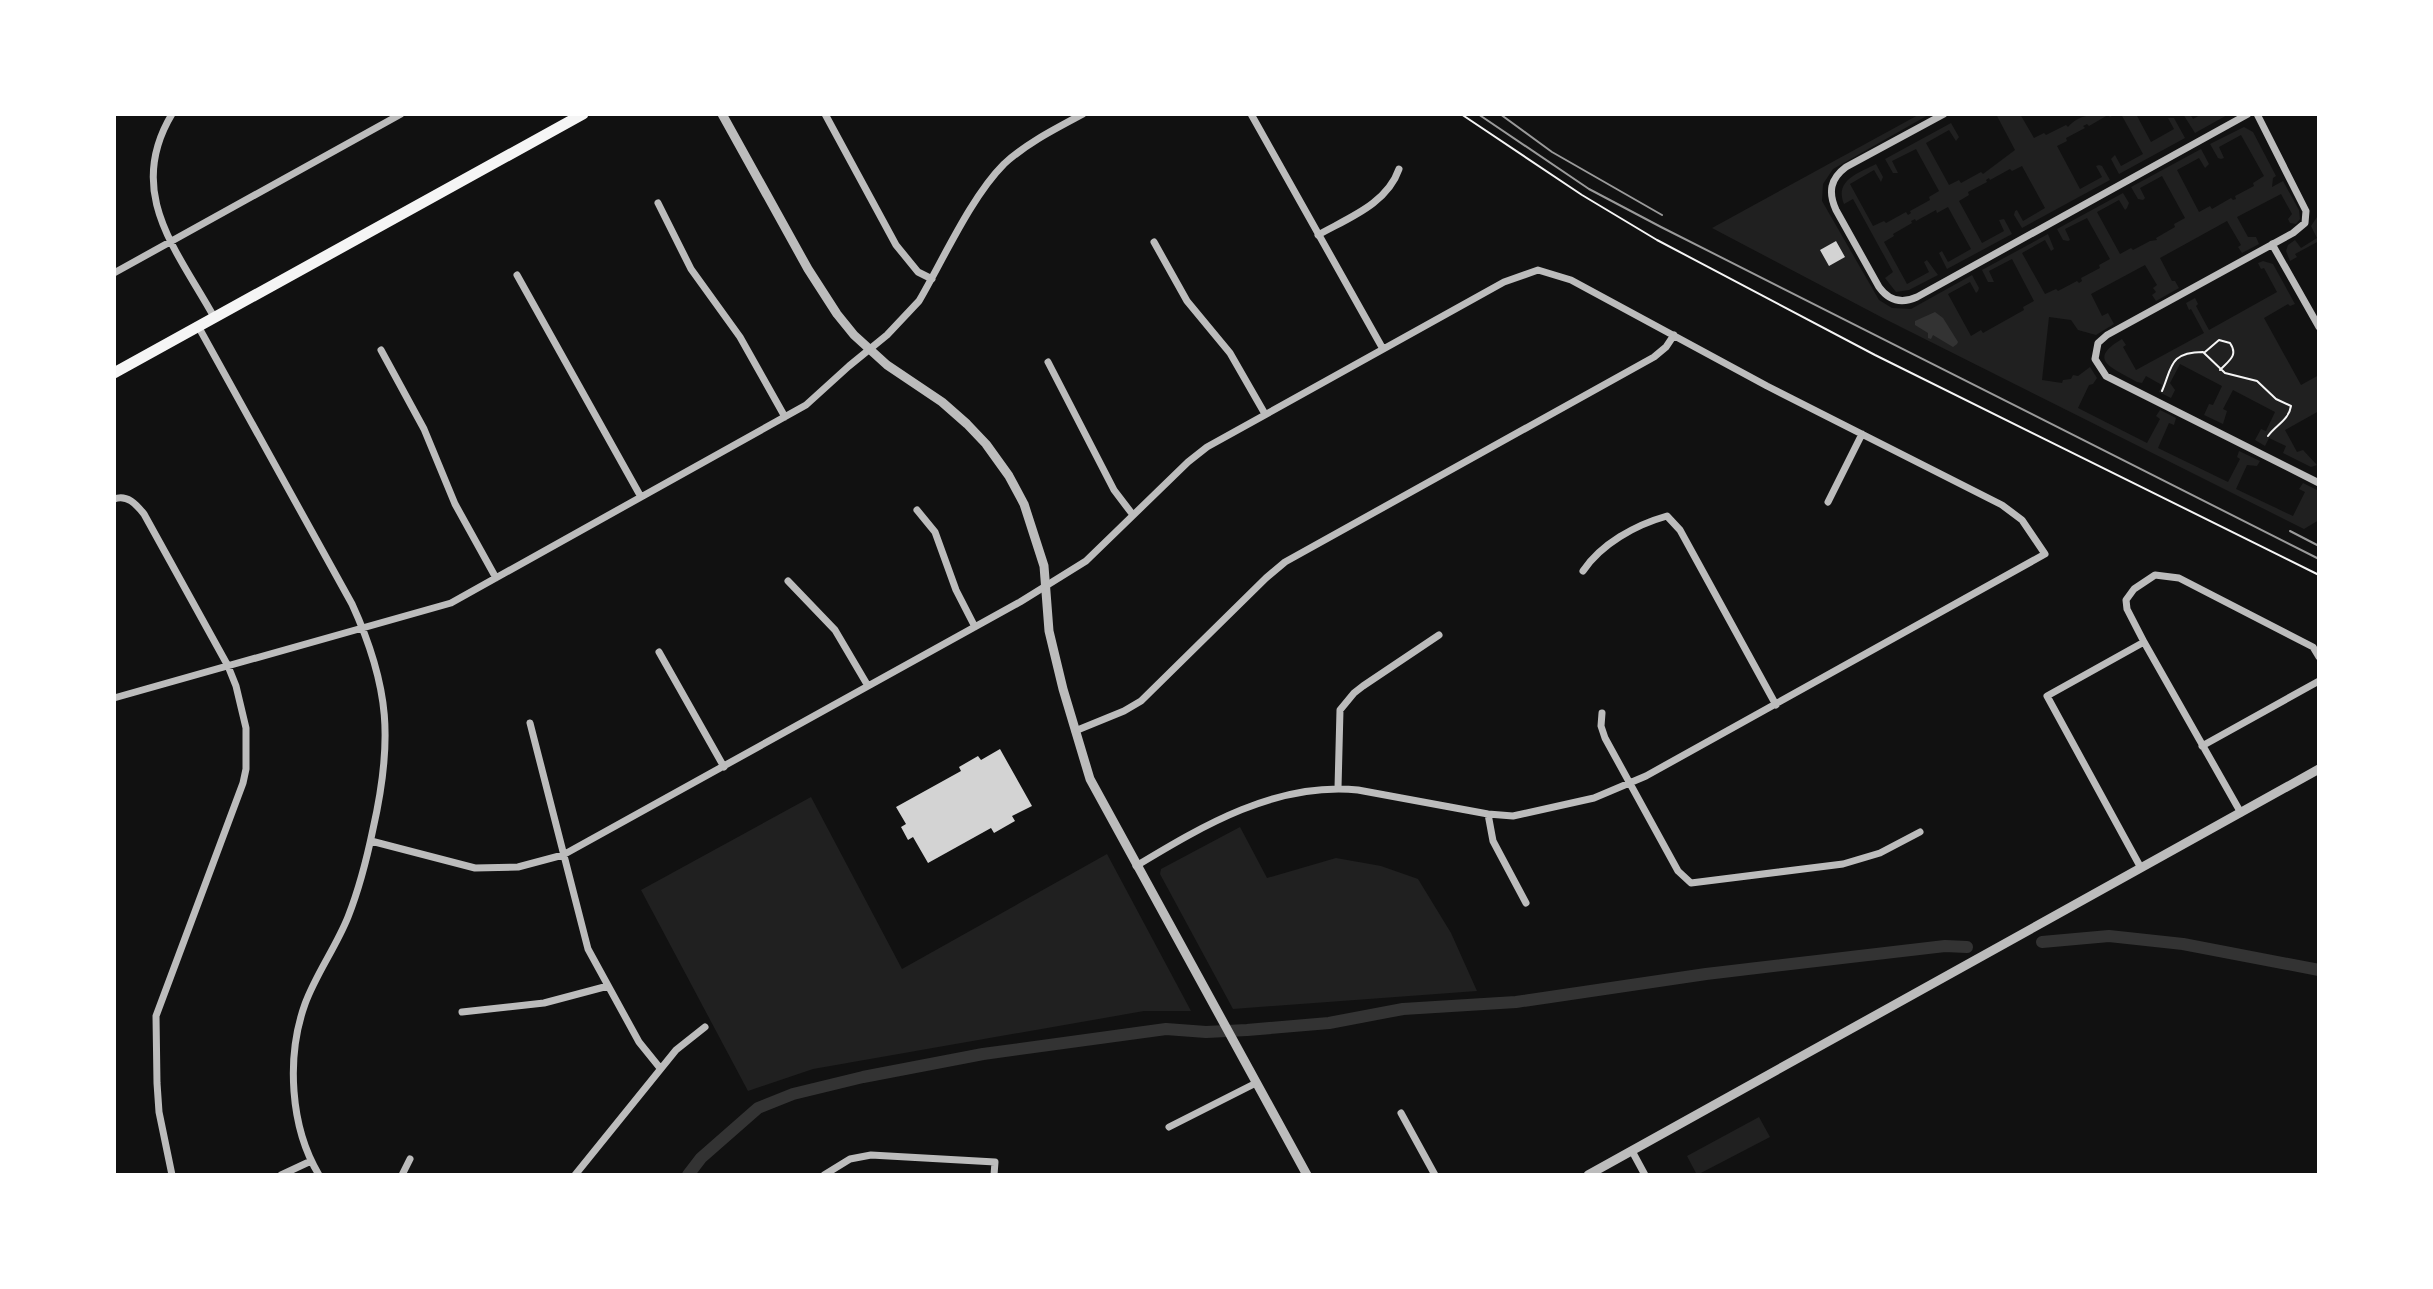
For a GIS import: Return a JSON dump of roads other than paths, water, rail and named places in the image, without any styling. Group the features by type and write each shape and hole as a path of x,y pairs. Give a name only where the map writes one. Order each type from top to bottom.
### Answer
{"main road":[{"path":"114,373 583,114"}],"street":[{"path":"172,114 158,142 152,172 155,203 171,241 214,317"},
{"path":"114,273 401,114"},
{"path":"722,114 821,291 837,314 868,349 907,380 942,402 967,424 1009,476 1024,504 1044,566 1049,631 1090,779 1307,1175"},
{"path":"825,114 896,245 918,272 932,279"},
{"path":"114,698 442,606 806,405 910,313 993,177 1028,145 1083,114"},
{"path":"1251,114 1383,349"},
{"path":"1944,114 1846,167 1831,184 1834,205 1879,287 1890,298 1906,301 2248,114"},
{"path":"2257,114 2306,211 2307,219 2302,227 2107,335 2098,343 2095,353 2097,366 2106,376 2319,482"},
{"path":"1318,235 1387,193 1399,169"},
{"path":"658,203 691,269 749,350 785,417"},
{"path":"1154,242 1187,301 1230,353 1265,414"},
{"path":"2272,244 2319,327"},
{"path":"371,841 475,868 518,867 563,855 1046,587 1086,561 1197,454 1504,282 1538,270 1571,280 2002,505 2022,520 2045,554 1630,784 1594,798 1513,816 1338,788 1307,791 1260,801 1136,866"},
{"path":"517,275 641,497"},
{"path":"198,326 352,604 363,628 381,687 386,736 382,791 371,841 347,918 308,996 296,1036 294,1091 302,1136 319,1175"},
{"path":"1075,731 1141,701 1285,562 1654,357 1674,335"},
{"path":"381,350 424,429 455,504 496,578"},
{"path":"1048,362 1114,490 1133,515"},
{"path":"1828,502 1862,434"},
{"path":"114,499 132,501 144,514 228,666 236,686 248,742 243,783 156,1016 159,1112 172,1175"},
{"path":"917,510 935,532 956,590 975,627"},
{"path":"1583,571 1592,557 1604,547 1648,522 1667,516 1680,530 1776,705"},
{"path":"2241,813 2144,642 2127,609 2126,600 2134,589 2155,575 2179,578 2313,647 2319,657"},
{"path":"788,581 835,630 868,686"},
{"path":"1338,788 1340,710 1363,686 1439,635"},
{"path":"2141,868 2047,696 2144,642"},
{"path":"659,652 724,767"},
{"path":"2202,746 2319,681"},
{"path":"1602,713 1601,726 1605,738 1680,874 1691,883 1843,864 1880,853 1920,832"},
{"path":"530,723 588,949 639,1042 660,1068"},
{"path":"1588,1175 2319,769"},
{"path":"1488,814 1493,841 1526,903"},
{"path":"462,1012 544,1003 608,986"},
{"path":"575,1175 660,1068 684,1041 705,1027"},
{"path":"1169,1127 1256,1083"},
{"path":"1401,1113 1435,1175"},
{"path":"1632,1151 1645,1175"},
{"path":"824,1175 850,1159 871,1155 995,1162 994,1175"},
{"path":"402,1175 410,1159"},
{"path":"281,1175 311,1161"}],"waterway":[{"path":"2042,942 2109,936 2183,944 2319,970"},
{"path":"688,1175 701,1158 758,1108 793,1094 863,1077 983,1054 1166,1029 1206,1032 1329,1023 1403,1009 1516,1002 1706,974 1945,946 1967,947"}],"tram line":[{"path":"1478,114 1589,189 2319,559"},
{"path":"1500,114 1552,152 1662,215"},
{"path":"2290,531 2319,546"}]}
